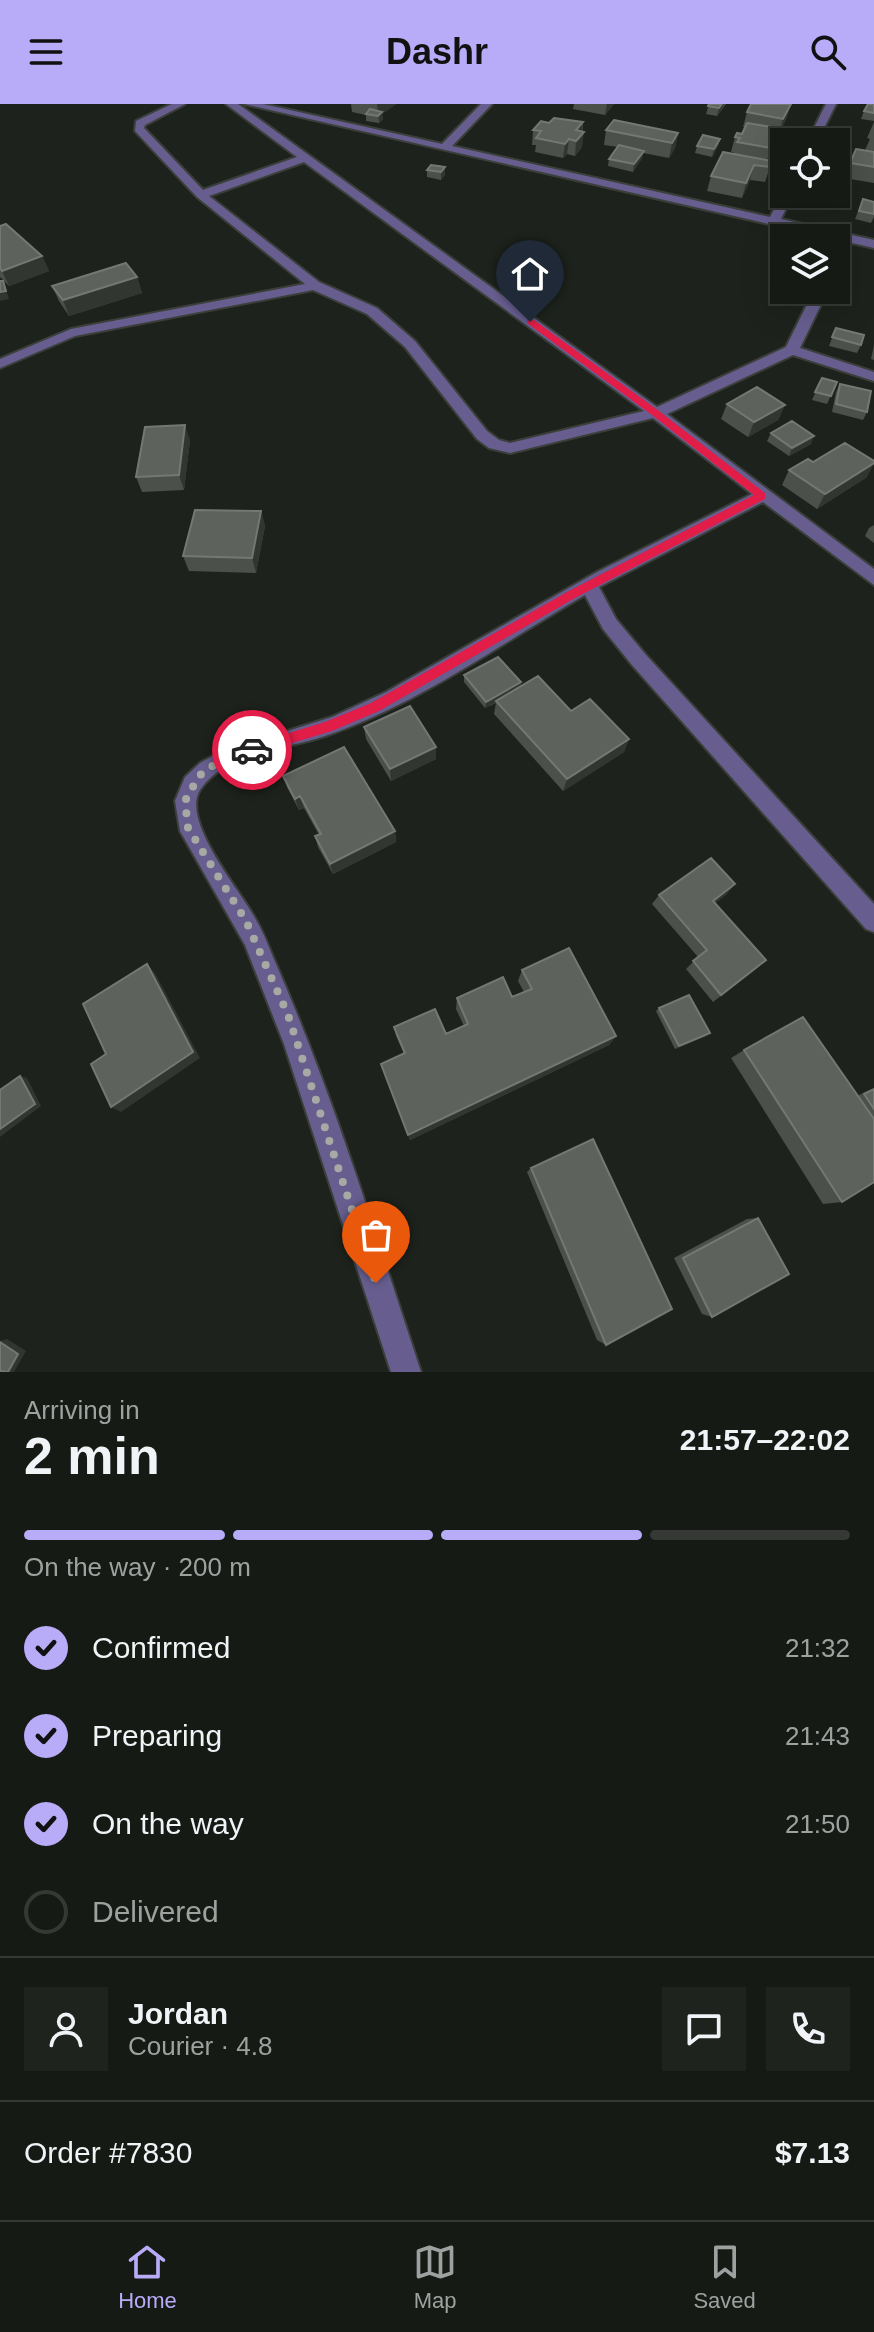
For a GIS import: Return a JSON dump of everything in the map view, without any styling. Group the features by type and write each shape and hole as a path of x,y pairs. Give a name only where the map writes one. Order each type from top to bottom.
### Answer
{"street":[{"path":"180,104 140,123 139,129 201,195 314,285 372,311 410,344 482,435 494,444 510,448 656,413 792,350 814,304"},
{"path":"231,104 656,413 761,496 874,578"},
{"path":"249,104 774,221 842,242 874,244"},
{"path":"445,147 487,104"},
{"path":"819,128 831,104"},
{"path":"201,195 305,158"},
{"path":"774,221 780,208"},
{"path":"0,364 71,333 314,285"},
{"path":"792,350 874,377"},
{"path":"406,1372 288,1015 246,921 188,828 185,801 199,776 222,759 328,727 375,707 589,585 761,496"},
{"path":"589,585 609,624 639,660 874,921"}],"building":[{"path":"751,104 791,104 783,119 747,112"},
{"path":"868,104 874,104 874,113 864,111"},
{"path":"370,109 382,112 378,116 366,114"},
{"path":"554,118 583,122 576,130 584,132 576,141 569,139 565,144 536,138 541,131 533,130 541,121 549,123"},
{"path":"614,120 678,133 672,143 606,130"},
{"path":"747,123 778,128 770,128 770,148 737,142 740,138 735,137 737,133 742,134"},
{"path":"703,135 720,139 714,149 697,146"},
{"path":"619,145 644,151 634,164 609,159"},
{"path":"856,149 874,152 874,167 850,163"},
{"path":"723,152 770,161 770,167 754,165 746,183 711,176"},
{"path":"431,165 445,167 441,172 427,170"},
{"path":"863,199 874,202 874,214 859,211"},
{"path":"6,224 42,256 2,271 0,226"},
{"path":"126,263 137,277 63,300 52,286"},
{"path":"0,281 3,281 6,291 0,292"},
{"path":"836,328 864,335 861,345 832,337"},
{"path":"822,378 837,382 831,396 815,392"},
{"path":"840,384 871,391 867,412 836,404"},
{"path":"757,387 785,405 754,422 727,404"},
{"path":"792,421 814,436 792,448 771,433"},
{"path":"185,425 179,475 136,477 145,427"},
{"path":"845,443 874,463 825,494 789,470 808,459 813,462"},
{"path":"195,510 261,511 252,558 183,556"},
{"path":"498,657 521,682 486,702 464,675"},
{"path":"538,676 571,711 590,699 629,739 567,779 496,701"},
{"path":"410,706 436,747 390,769 364,727"},
{"path":"344,747 395,831 330,864 315,836 321,834 300,796 295,799 283,776"},
{"path":"711,858 735,884 713,901 766,960 721,995 693,961 707,950 659,895"},
{"path":"569,948 616,1036 408,1135 381,1064 405,1053 394,1027 435,1009 446,1034 468,1024 457,998 503,977 512,997 532,989 522,970"},
{"path":"147,964 193,1052 111,1107 91,1064 106,1054 83,1004"},
{"path":"689,995 710,1033 679,1046 659,1008"},
{"path":"803,1017 874,1119 874,1182 842,1202 744,1050"},
{"path":"20,1076 35,1104 0,1129 0,1090"},
{"path":"874,1089 874,1109 864,1094"},
{"path":"593,1139 672,1309 606,1345 531,1168"},
{"path":"758,1218 789,1274 712,1317 683,1258"},
{"path":"0,1342 18,1354 8,1372 0,1371"}],"way so far":[{"path":"252,750 222,759 199,776 185,801 188,828 246,921 288,1015 376,1283"}],"route":[{"path":"252,750 328,727 375,707 571,595 761,496 656,413 530,322"}]}
